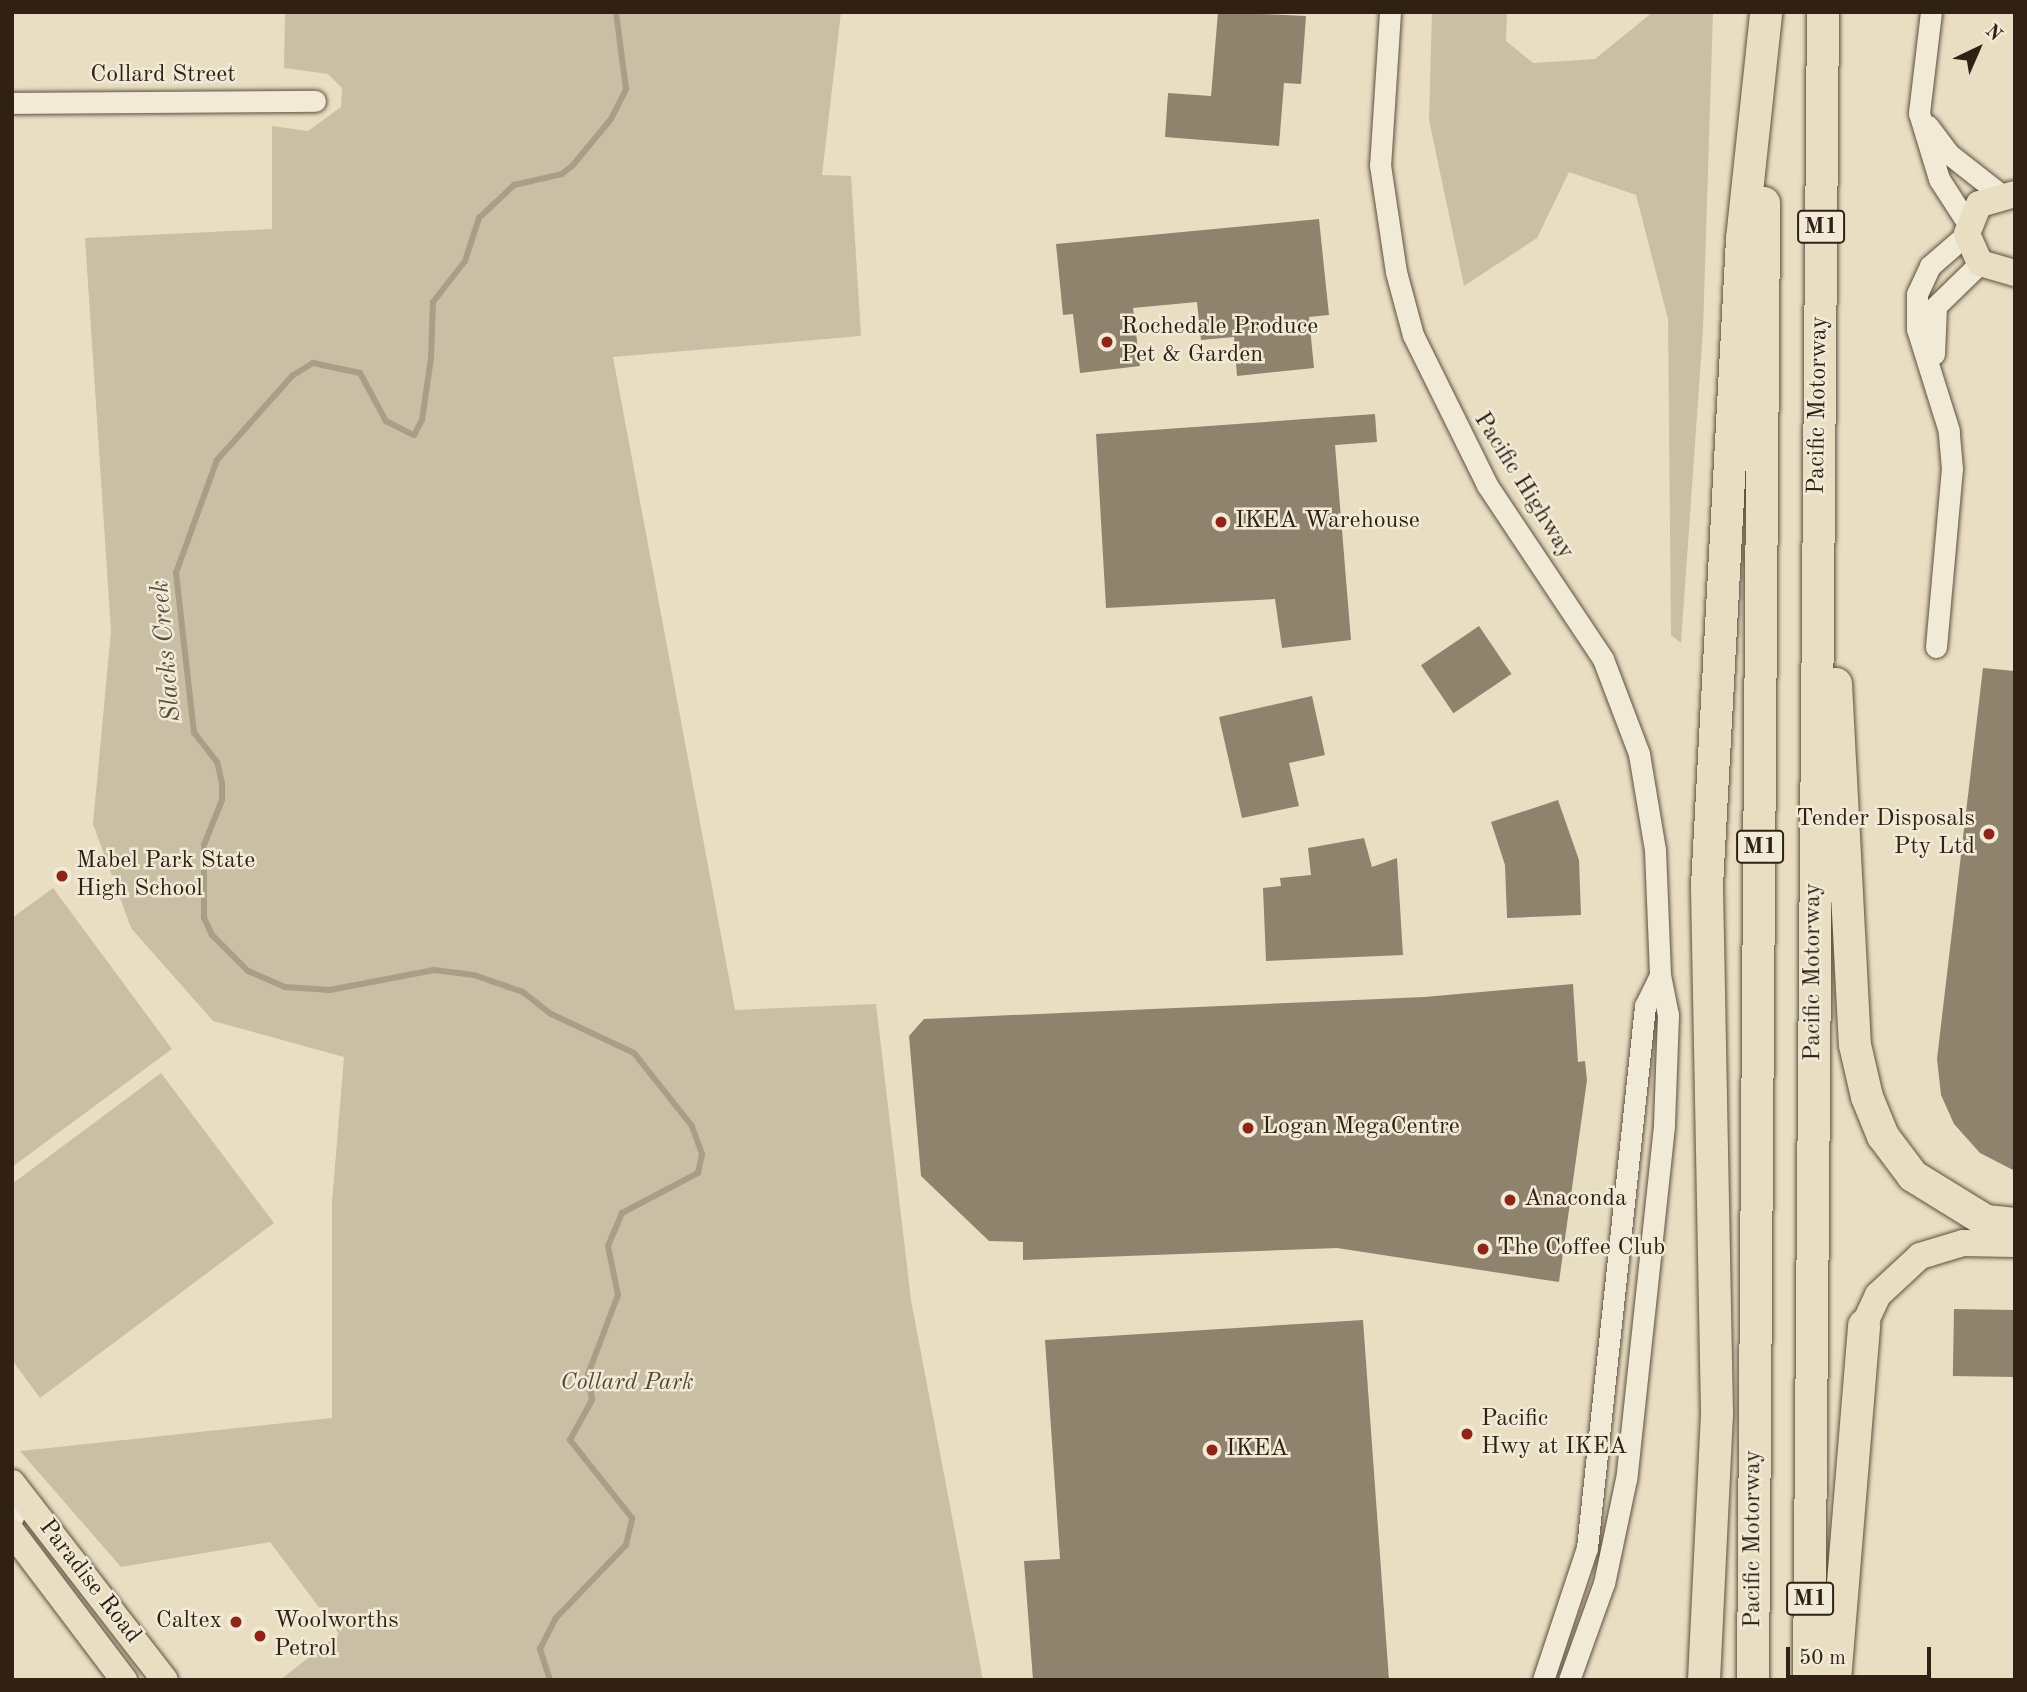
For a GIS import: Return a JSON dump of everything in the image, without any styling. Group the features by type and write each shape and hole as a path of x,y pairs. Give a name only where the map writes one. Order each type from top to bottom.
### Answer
{"highway":[{"name":"Pacific Motorway","path":"1809,1680 1823,12"},
{"name":"Pacific Motorway","path":"1753,1680 1766,13"},
{"path":"1704,1680 1717,1413 1707,886 1742,239 1766,13"},
{"path":"1819,427 1854,1020 1867,1097 1883,1136 1913,1176 1986,1221 2015,1224"},
{"path":"1835,1680 1864,1325"}],"main road":[{"path":"2011,194 1979,204 1967,229 1980,263 2013,274"},
{"path":"1864,1325 1878,1295 1920,1256 1963,1243 2015,1244"},
{"name":"Paradise Road","path":"15,1499 165,1680"},
{"name":"Paradise Road","path":"12,1532 124,1680"}],"street":[{"name":"Pacific Highway","path":"1390,12 1381,175 1413,335 1487,485 1585,625 1615,689 1650,806 1660,975 1668,1015 1664,1126 1626,1479 1604,1583 1569,1680"},
{"path":"1931,12 1919,114 1939,179 1967,229 1930,266 1917,294 1917,329 1939,394"},
{"name":"Collard Street","path":"12,103 315,101"},
{"path":"1919,114 1949,154 2011,194"},
{"path":"1936,647 1952,469 1931,332 1936,306 1980,263"},
{"name":"Pacific Highway","path":"1543,1680 1587,1548 1645,1006 1660,975"}],"green space":[{"name":"Collard Park","path":"285,12 841,12 822,175 851,176 861,336 613,357 735,1010 876,1004 911,1300 983,1680 280,1680 339,1634 270,1542 121,1567 20,1451 332,1418 332,1202 344,1057 213,1021 131,928 93,824 111,631 85,238 272,229 272,126 308,131 341,107 342,88 328,74 284,68"},
{"path":"1432,12 1507,12 1506,41 1533,63 1595,59 1653,12 1713,12 1703,330 1681,643 1671,635 1668,319 1636,195 1569,172 1537,238 1464,286 1429,120"},
{"path":"53,888 172,1049 12,1167 12,918"},
{"path":"161,1073 274,1223 40,1398 12,1360 12,1184"}],"building":[{"path":"1218,12 1306,16 1301,84 1284,83 1279,146 1165,137 1168,93 1211,96"},
{"path":"1319,219 1329,315 1309,317 1314,368 1237,376 1234,337 1201,340 1197,302 1133,308 1140,366 1080,373 1073,314 1063,315 1056,244"},
{"name":"IKEA Warehouse","path":"1375,414 1377,442 1335,445 1351,640 1282,648 1275,599 1106,608 1096,434"},
{"path":"1479,626 1511,674 1453,713 1421,665"},
{"name":"Tender Disposals Pty Ltd","path":"1983,668 2015,671 2015,1171 1980,1153 1954,1124 1941,1095 1937,1059"},
{"path":"1312,696 1325,755 1289,763 1299,806 1242,818 1219,717"},
{"path":"1558,800 1579,860 1581,915 1507,918 1505,865 1491,822"},
{"path":"1364,838 1372,867 1397,858 1403,955 1266,961 1263,888 1281,886 1280,878 1311,875 1308,848"},
{"name":"Logan MegaCentre","path":"1573,984 1578,1062 1585,1061 1587,1080 1559,1282 1337,1248 1023,1260 1023,1242 989,1241 921,1176 909,1036 924,1019 1424,997"},
{"path":"1954,1309 2015,1310 2014,1377 1953,1376"},
{"name":"IKEA","path":"1363,1320 1389,1680 1033,1680 1024,1561 1060,1559 1045,1340"}],"waterway":[{"name":"Slacks Creek","path":"550,1680 540,1649 555,1619 626,1545 632,1518 570,1440 592,1400 588,1374 618,1295 608,1246 622,1213 698,1173 702,1154 692,1126 634,1053 551,1014 523,992 474,975 434,970 330,990 285,987 248,971 212,935 204,918 204,845 222,800 222,783 217,762 194,733 176,573 217,460 292,376 313,363 360,373 386,421 414,435 422,420 431,358 433,302 465,261 479,218 514,185 562,174 573,165 611,119 626,89 616,12"}],"place":[{"name":"Rochedale Produce Pet & Garden","path":"1107,342"},
{"name":"IKEA Warehouse","path":"1221,522"},
{"name":"Tender Disposals Pty Ltd","path":"1989,834"},
{"name":"Mabel Park State High School","path":"62,876"},
{"name":"Logan MegaCentre","path":"1248,1128"},
{"name":"Anaconda","path":"1510,1200"},
{"name":"The Coffee Club","path":"1483,1249"},
{"name":"Pacific Hwy at IKEA","path":"1467,1434"},
{"name":"IKEA","path":"1212,1450"},
{"name":"Caltex","path":"236,1622"},
{"name":"Woolworths Petrol","path":"260,1636"}]}
